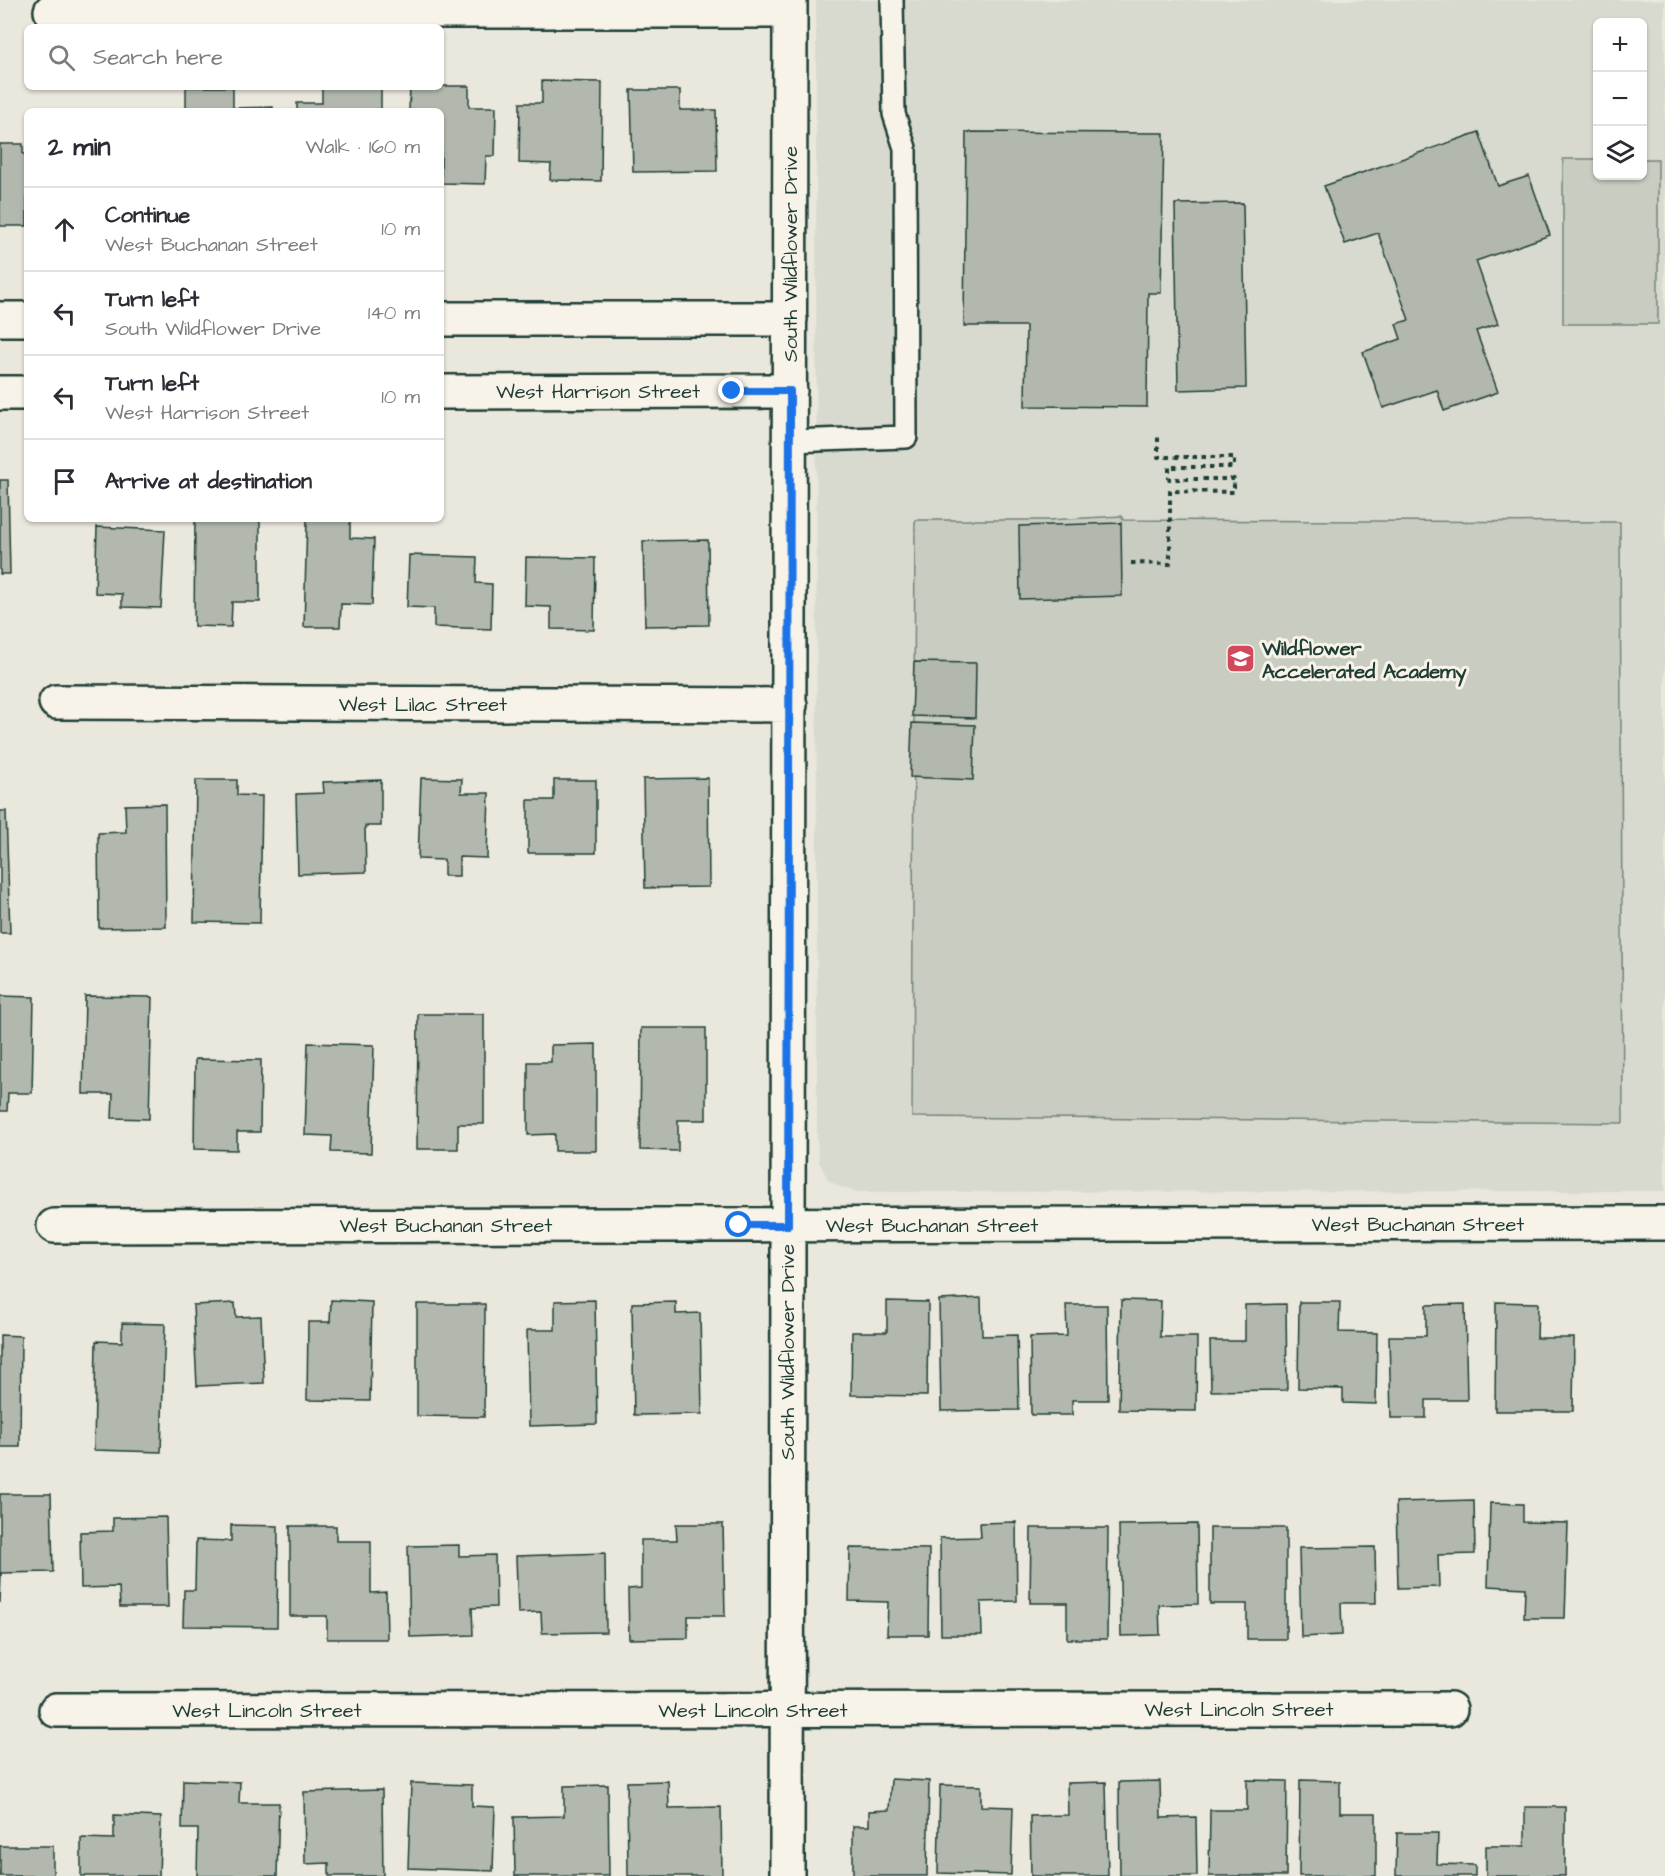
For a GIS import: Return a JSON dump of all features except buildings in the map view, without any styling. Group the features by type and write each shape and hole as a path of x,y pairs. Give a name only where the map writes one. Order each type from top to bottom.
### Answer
{"street":[{"name":"South Wildflower Drive","path":"787,1876 790,5"},
{"path":"51,11 790,5"},
{"path":"0,319 24,319"},
{"path":"444,319 790,319"},
{"name":"West Harrison Street","path":"444,392 790,391"},
{"path":"0,393 24,393"},
{"name":"West Lilac Street","path":"56,702 790,705"},
{"name":"West Buchanan Street","path":"54,1226 1665,1223"},
{"name":"West Lincoln Street","path":"56,1710 1450,1709"}],"lane":[{"path":"790,441 906,437 905,148 894,114 892,0"}],"path":[{"path":"1131,563 1170,564 1170,491 1234,492 1234,479 1169,479 1169,467 1234,467 1234,457 1158,457 1158,435"}],"shaded area":[{"name":"Wildflower Accelerated Academy","path":"816,0 1665,0 1665,1191 857,1192 840,1187 828,1180 819,1162 817,1142"},
{"path":"1563,159 1593,159 1593,180 1647,180 1647,159 1658,159 1658,324 1563,324"},
{"path":"1122,516 1123,520 1620,522 1623,1123 912,1117 915,520 1048,520"}],"place":[{"name":"Wildflower Accelerated Academy","path":"1241,659"}],"route":[{"path":"732,391 790,391 788,1225 739,1225"}]}
